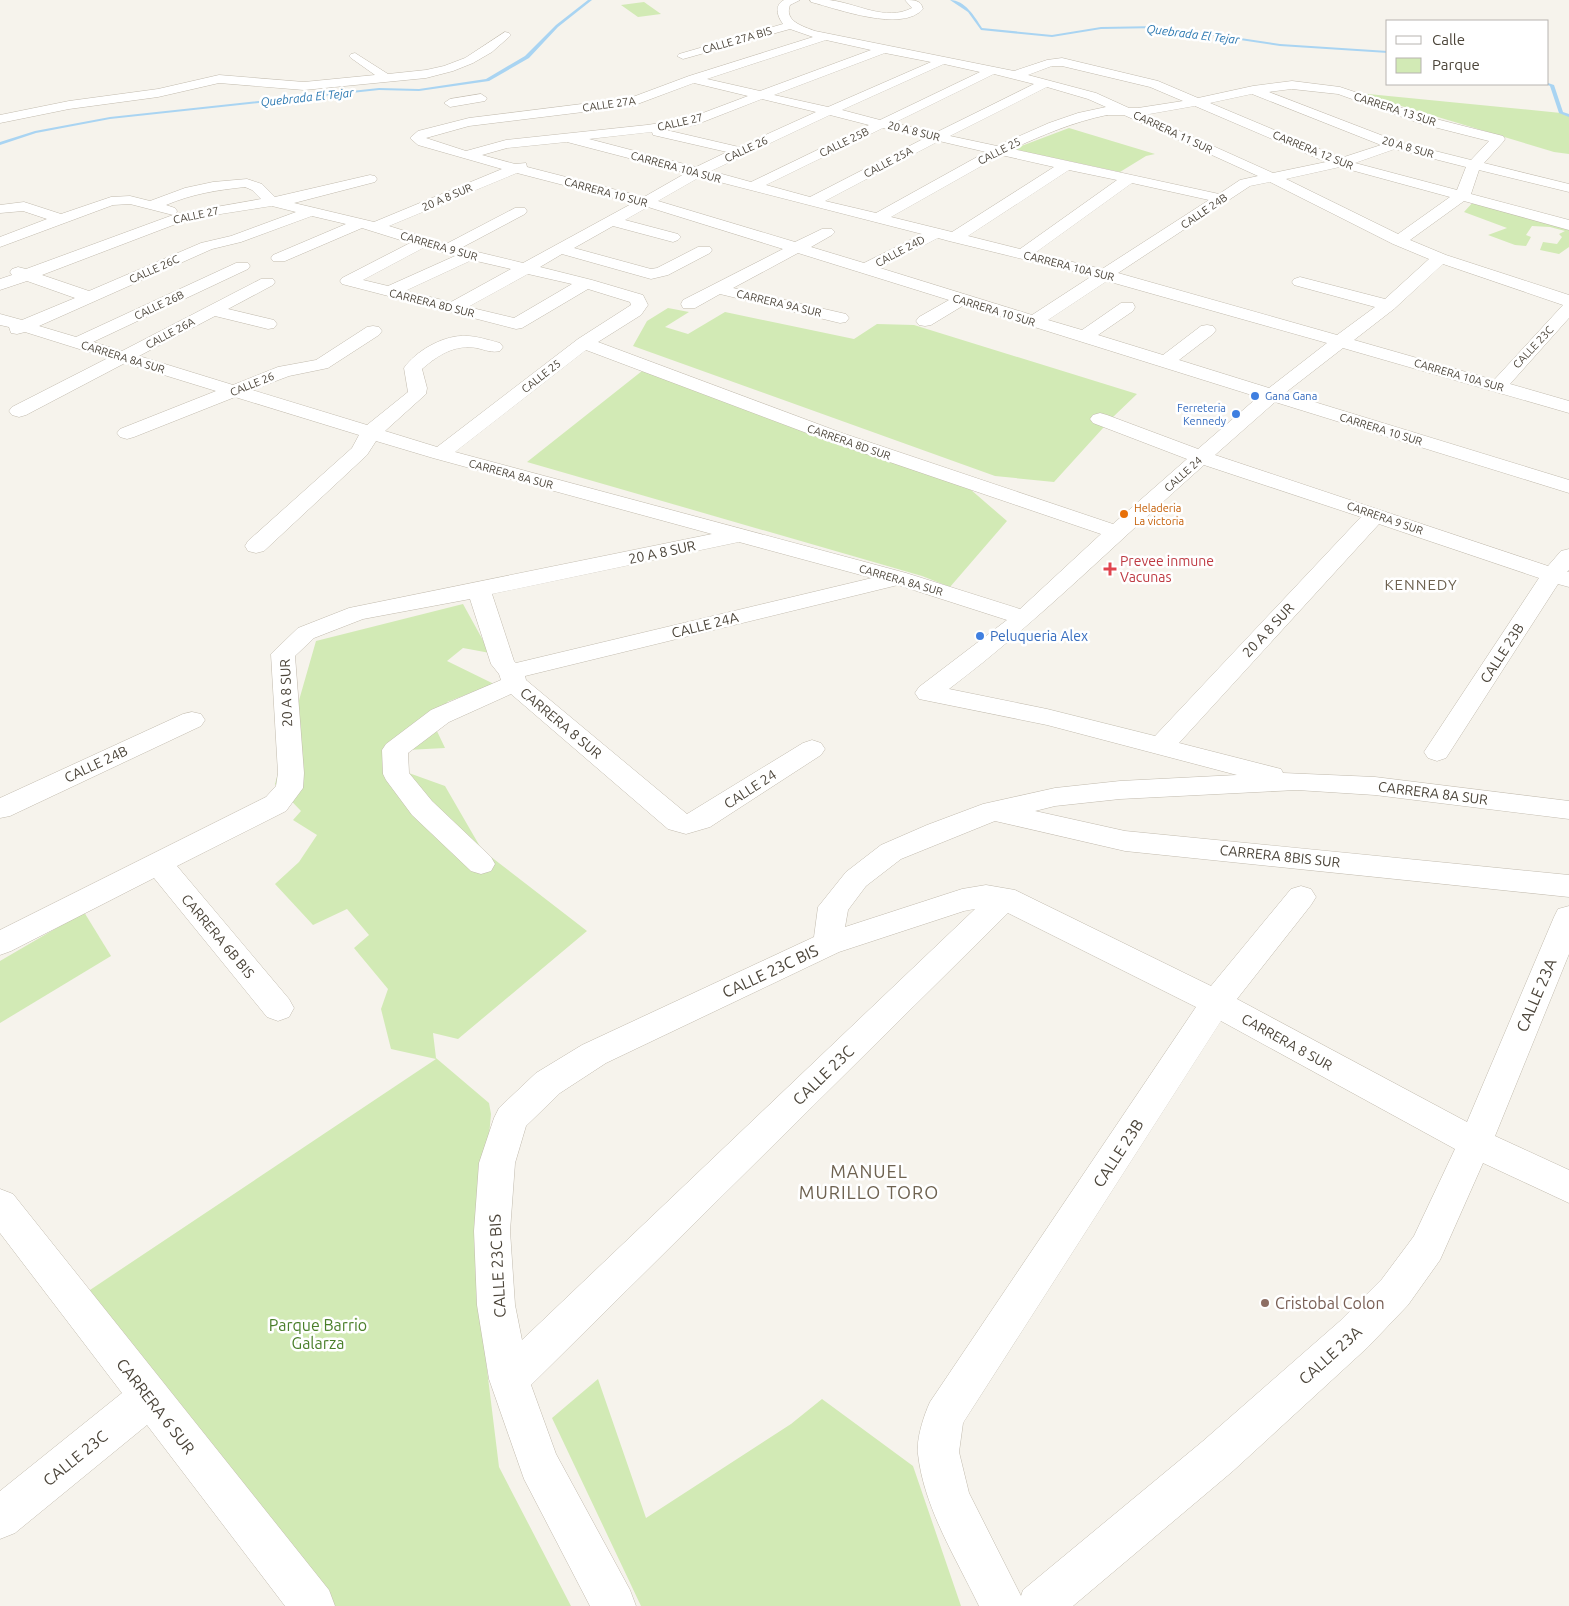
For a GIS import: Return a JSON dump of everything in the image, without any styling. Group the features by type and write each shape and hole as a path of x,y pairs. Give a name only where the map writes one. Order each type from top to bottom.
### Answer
{"street":[{"path":"790,25 783,11 785,2 794,0"},
{"path":"815,0 862,12 894,16 918,9 917,5 910,0"},
{"name":"CARRERA 11 SUR","path":"790,25 825,37 1015,75 1092,96 1269,176 1399,241 1440,258 1569,301"},
{"name":"CALLE 27A BIS","path":"683,56 790,25"},
{"path":"0,119 78,104 158,93 219,79 323,86 444,71 478,56 505,35"},
{"name":"CALLE 27A","path":"418,138 423,134 469,122 632,102 693,79 825,37"},
{"name":"CALLE 27","path":"466,156 506,144 647,129 690,122 884,49"},
{"path":"355,56 386,78"},
{"name":"CALLE 26","path":"453,308 698,172 740,151 942,61"},
{"name":"CARRERA 12 SUR","path":"1015,75 1062,62 1147,82 1340,163 1569,225"},
{"name":"CALLE 25B","path":"751,187 991,71"},
{"name":"20 A 8 SUR","path":"693,79 937,136 1223,199"},
{"name":"CALLE 25A","path":"812,202 937,136 1046,82"},
{"name":"CARRERA 13 SUR","path":"1253,90 1292,85 1340,91 1427,121 1498,139 1474,165"},
{"path":"1131,112 1198,102 1253,90"},
{"name":"20 A 8 SUR","path":"1253,90 1378,138 1394,139 1474,165 1569,188"},
{"path":"469,122 450,103 482,98"},
{"name":"CALLE 25","path":"877,219 1001,150 1054,126 1083,116 1107,111 1131,112"},
{"path":"1411,127 1427,121"},
{"path":"647,129 740,151"},
{"name":"CARRERA 10A SUR","path":"565,137 751,187 1106,275 1569,407"},
{"name":"CARRERA 10 SUR","path":"418,138 423,142 466,156 646,202 798,248 960,300 1569,487"},
{"name":"CALLE 24B","path":"1033,322 1245,183 1269,176 1340,163 1394,139"},
{"path":"518,168 535,160"},
{"path":"954,238 1068,164"},
{"path":"1399,241 1463,195 1474,165"},
{"name":"20 A 8 SUR","path":"368,225 518,168"},
{"path":"1023,254 1130,178"},
{"name":"CALLE 27","path":"0,285 186,215 272,202 370,179"},
{"name":"CARRERA 9 SUR","path":"153,205 185,192 235,183 247,184 257,187 272,202 368,225 447,249 586,283 637,299"},
{"path":"0,242 102,204 122,199 153,205 186,215"},
{"path":"0,209 24,206 60,219"},
{"path":"447,249 520,210"},
{"name":"CALLE 26C","path":"0,336 207,246 236,239 313,211"},
{"path":"611,222 673,237"},
{"path":"279,258 368,225"},
{"path":"142,230 207,246"},
{"path":"690,304 827,232"},
{"name":"CALLE 24D","path":"866,269 935,233"},
{"name":"CARRERA 8D SUR","path":"424,242 348,281 516,324 586,283"},
{"path":"560,249 651,274 662,272 704,250"},
{"path":"86,252 113,260"},
{"path":"389,292 469,255"},
{"name":"CALLE 24","path":"928,692 988,648 1024,618 1116,532 1271,394 1388,304 1440,258"},
{"path":"132,265 150,270"},
{"path":"0,266 89,297"},
{"name":"CALLE 26B","path":"77,343 242,266"},
{"path":"914,285 936,271"},
{"name":"CALLE 26A","path":"19,411 268,282"},
{"path":"1300,282 1388,304"},
{"name":"CARRERA 9A SUR","path":"718,289 840,318"},
{"name":"CALLE 25","path":"440,454 584,343 635,311 640,306 637,299"},
{"path":"925,321 960,300"},
{"path":"1084,337 1127,307"},
{"name":"CALLE 23C","path":"1498,386 1569,308"},
{"path":"213,310 268,324"},
{"name":"CARRERA 8A SUR","path":"0,319 440,454 898,578 1024,618"},
{"name":"CALLE 26","path":"127,433 236,392 288,370 322,364 373,330"},
{"path":"1164,362 1207,330"},
{"path":"256,546 360,451 370,433 418,394 413,368 419,362 455,342 469,342 494,347"},
{"name":"CARRERA 8D SUR","path":"584,343 835,437 1116,532"},
{"name":"CARRERA 9 SUR","path":"1100,419 1201,457 1561,577"},
{"name":"20 A 8 SUR","path":"1161,746 1376,514"},
{"name":"20 A 8 SUR","path":"0,943 276,804 289,788 291,773 283,654 306,633 357,613 479,590 740,535"},
{"name":"CALLE 23B","path":"1437,752 1561,577 1569,556"},
{"name":"CALLE 24A","path":"481,864 422,808 396,774 395,750 440,716 513,677 898,578"},
{"name":"CARRERA 8 SUR","path":"479,590 503,664 513,677 678,822 686,824"},
{"name":"CARRERA 8A SUR","path":"928,692 1161,746 1297,782"},
{"name":"CALLE 24B","path":"0,809 192,720"},
{"name":"CALLE 24","path":"686,824 700,820 812,749"},
{"name":"CARRERA 8A SUR","path":"828,944 833,907 856,879 891,852 993,811 1055,797 1120,790 1297,782 1374,786 1569,810"},
{"name":"CARRERA 8BIS SUR","path":"993,811 1125,841 1569,886"},
{"name":"CARRERA 6B BIS","path":"158,863 278,1008"},
{"path":"828,944 962,900 986,896 1005,898"},
{"name":"CALLE 23B","path":"1003,1606 949,1499 938,1452 944,1416 1216,1003 1301,897"},
{"name":"CALLE 23C","path":"509,1379 1005,898"},
{"name":"CARRERA 8 SUR","path":"1005,898 1216,1003 1475,1143 1569,1187"},
{"name":"CALLE 23A","path":"1039,1606 1225,1449 1354,1334 1395,1292 1427,1248 1475,1143 1569,917"},
{"name":"CALLE 23C BIS","path":"614,1606 539,1464 509,1379 496,1305 492,1231 497,1163 511,1118 548,1083 594,1054 828,944"},
{"name":"CARRERA 6 SUR","path":"0,1205 313,1606"},
{"name":"CALLE 23C","path":"0,1518 149,1397"}],"green space":[{"path":"644,2 661,14 638,17 621,5"},
{"path":"1358,93 1561,113 1569,116 1569,154 1554,152"},
{"path":"1069,128 1155,154 1146,156 1120,172 1013,149"},
{"path":"1475,200 1569,226 1569,247 1559,254 1540,250 1543,242 1557,244 1562,237 1559,234 1565,231 1550,227 1532,226 1526,235 1531,237 1526,246 1515,245 1488,235 1507,228 1464,212"},
{"path":"668,308 689,312 665,327 688,334 725,312 854,339 877,324 914,325 1137,394 1113,417 1054,482 995,476 633,346 647,321"},
{"path":"642,371 958,484 963,483 1007,521 950,587 922,576 527,462"},
{"name":"Parque Barrio Galarza","path":"463,604 490,653 463,648 447,661 494,684 447,702 454,718 436,729 445,748 407,750 406,772 445,786 482,850 587,931 458,1039 433,1033 436,1058 489,1103 491,1114 476,1280 499,1467 571,1606 331,1606 78,1298 436,1059 391,1049 381,1009 388,989 354,948 369,935 347,909 313,925 275,884 299,862 317,835 293,820 301,811 275,784 316,641"},
{"path":"84,912 111,956 0,1023 0,961"},
{"path":"598,1379 646,1518 791,1424 822,1399 913,1466 961,1606 641,1606 552,1418"}],"waterway":[{"name":"Quebrada El Tejar","path":"0,144 35,132 110,118 379,89 419,90 487,80 527,57 557,26 590,0"},
{"name":"Quebrada El Tejar","path":"952,0 969,11 981,29 1052,36 1101,28 1160,27 1280,45 1386,52"},
{"name":"Quebrada El Tejar","path":"1549,84 1552,85 1561,113 1569,116"}],"place":[{"name":"Gana Gana","path":"1255,396"},
{"name":"Ferreteria Kennedy","path":"1236,414"},
{"name":"Heladeria La victoria","path":"1124,514"},
{"name":"Prevee inmune Vacunas","path":"1110,569"},
{"name":"Peluqueria Alex","path":"980,636"},
{"name":"Cristobal Colon","path":"1265,1303"}],"district":[{"name":"KENNEDY","path":"1421,584"},
{"name":"MANUEL MURILLO TORO","path":"869,1181"}]}
